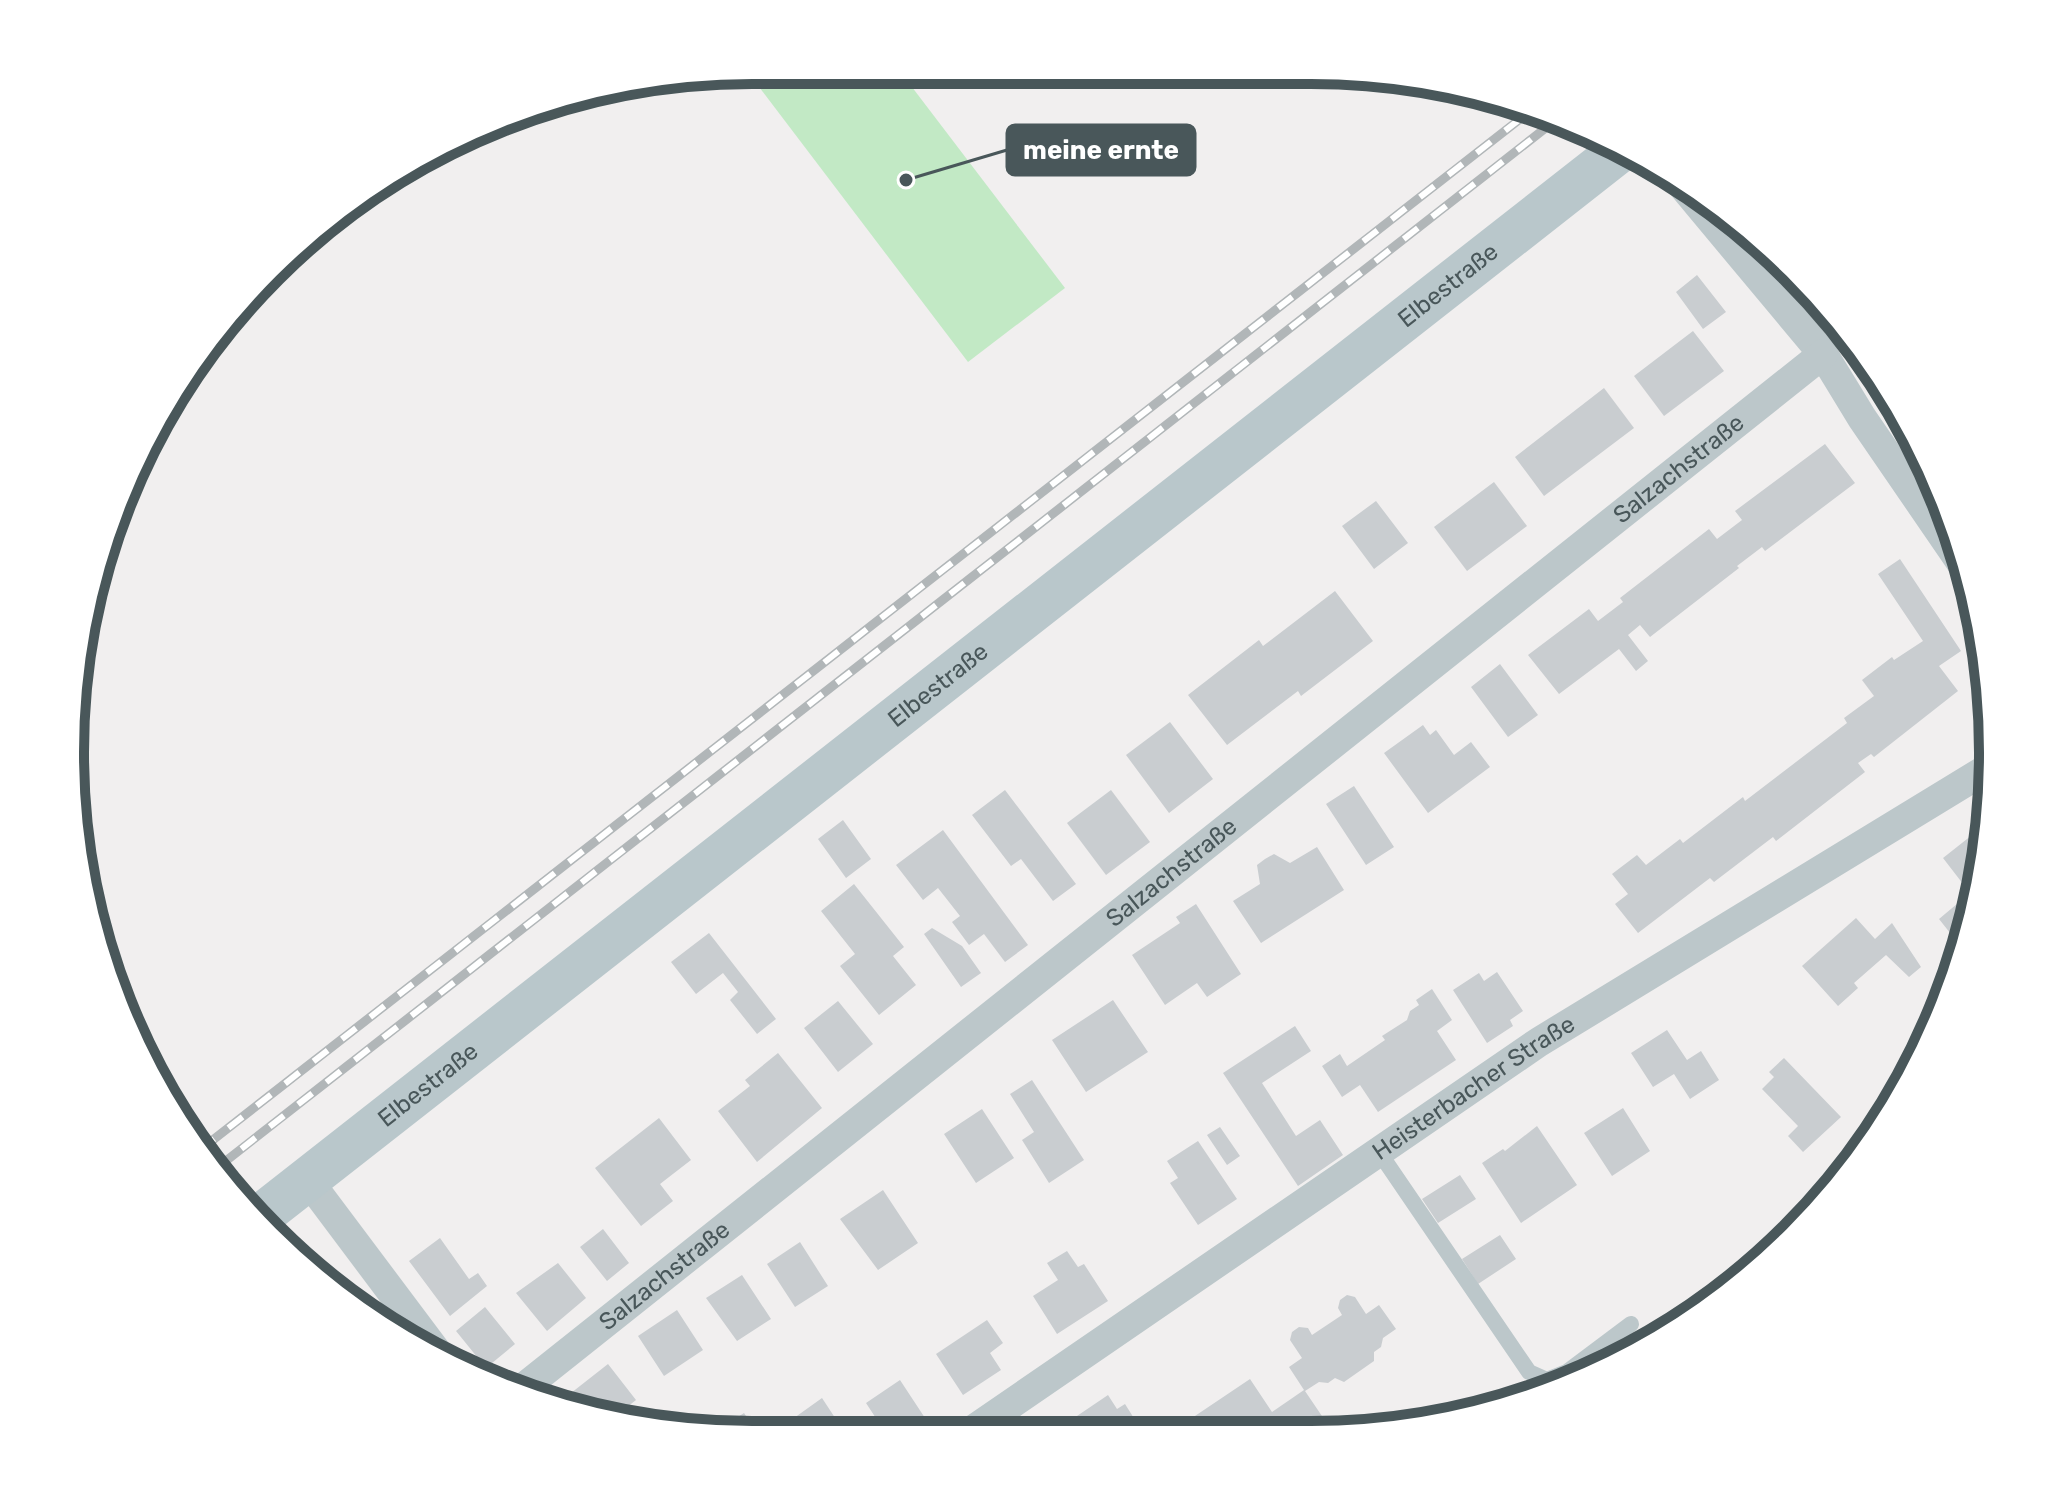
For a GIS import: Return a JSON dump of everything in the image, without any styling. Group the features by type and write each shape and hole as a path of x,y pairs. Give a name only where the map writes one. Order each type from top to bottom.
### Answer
{"main road":[{"name":"Elbestraße","path":"267,1211 1612,156"}],"street":[{"path":"1707,215 1823,354 1862,418 1944,537"},
{"name":"Salzachstraße","path":"530,1383 1823,354"},
{"name":"Heisterbacher Straße","path":"986,1421 1539,1042 1978,774"},
{"path":"307,1179 412,1327"}],"lane":[{"path":"1379,1152 1529,1372 1544,1379"},
{"path":"1575,1366 1631,1324"}],"green space":[{"path":"757,84 910,84 1065,288 968,362"}],"building":[{"path":"1697,275 1726,312 1703,329 1676,292"},
{"path":"1693,331 1724,371 1664,416 1634,376"},
{"path":"1604,388 1634,428 1544,496 1515,457"},
{"path":"1825,444 1855,483 1765,551 1762,547 1650,637 1640,625 1628,635 1648,661 1636,671 1619,649 1559,694 1528,655 1589,609 1598,621 1623,602 1620,598 1709,529 1717,539 1742,520 1735,511"},
{"path":"1494,482 1527,526 1467,571 1434,527"},
{"path":"1376,501 1408,543 1374,569 1342,526"},
{"path":"1900,559 1961,651 1939,666 1958,691 1874,757 1871,754 1858,763 1865,772 1776,841 1773,837 1714,882 1710,878 1638,933 1615,904 1628,894 1612,874 1637,855 1646,865 1680,839 1683,843 1743,797 1745,801 1847,723 1844,718 1874,696 1862,680 1892,657 1894,660 1923,641 1878,574"},
{"path":"1335,591 1373,641 1301,696 1298,691 1227,745 1188,695 1259,640 1263,646"},
{"path":"1500,664 1538,715 1508,737 1471,687"},
{"path":"1170,722 1213,779 1169,813 1126,755"},
{"path":"1423,725 1430,735 1436,730 1454,755 1471,742 1490,767 1428,813 1384,753"},
{"path":"1354,786 1394,847 1366,865 1326,804"},
{"path":"1005,790 1076,884 1053,901 1021,859 1011,866 972,815"},
{"path":"1111,790 1150,842 1106,875 1067,823"},
{"path":"843,820 871,859 846,878 818,839"},
{"path":"943,830 1028,945 1005,962 984,934 969,945 952,922 960,916 938,888 923,900 896,865"},
{"path":"1974,834 1965,887 1943,858"},
{"path":"1317,847 1344,890 1261,943 1233,901 1260,884 1257,865 1265,859 1274,854 1290,863"},
{"path":"854,884 904,947 893,956 916,985 879,1015 840,966 855,954 821,911"},
{"path":"1962,900 1953,937 1939,919"},
{"path":"1196,904 1241,974 1207,997 1197,983 1165,1005 1132,955 1180,923 1176,917"},
{"path":"1856,918 1875,939 1892,923 1921,967 1909,977 1886,955 1854,983 1858,988 1838,1006 1802,966"},
{"path":"932,928 962,946 981,973 961,987 924,934"},
{"path":"709,933 776,1019 757,1034 730,1000 738,992 723,973 696,994 671,962"},
{"path":"1497,972 1523,1011 1510,1020 1513,1026 1487,1043 1453,990 1479,973 1484,981"},
{"path":"1432,989 1452,1020 1437,1031 1456,1060 1378,1112 1360,1085 1342,1097 1322,1066 1340,1054 1347,1066 1385,1040 1382,1036 1407,1020 1410,1011 1419,1005 1416,1000"},
{"path":"1113,1000 1148,1052 1086,1092 1052,1040"},
{"path":"838,1001 873,1044 838,1072 804,1028"},
{"path":"1295,1026 1311,1051 1262,1083 1296,1136 1320,1120 1343,1155 1298,1186 1223,1073"},
{"path":"1667,1030 1687,1060 1701,1051 1719,1080 1690,1099 1674,1074 1653,1087 1631,1053"},
{"path":"778,1053 822,1108 757,1162 718,1111 750,1086 745,1080"},
{"path":"1784,1058 1841,1117 1803,1152 1788,1136 1798,1126 1762,1089 1774,1077 1769,1072"},
{"path":"1032,1080 1084,1160 1049,1183 1022,1140 1034,1132 1010,1094"},
{"path":"1623,1108 1650,1151 1612,1176 1584,1133"},
{"path":"982,1109 1014,1158 976,1183 944,1134"},
{"path":"659,1118 691,1160 660,1184 673,1201 641,1226 595,1168"},
{"path":"1537,1126 1577,1185 1521,1223 1482,1163 1503,1149 1505,1151"},
{"path":"1220,1127 1240,1156 1227,1165 1207,1135"},
{"path":"1198,1141 1237,1199 1198,1225 1170,1183 1178,1178 1167,1161"},
{"path":"1460,1175 1476,1199 1438,1223 1422,1199"},
{"path":"883,1190 918,1243 878,1270 840,1219"},
{"path":"603,1229 629,1263 607,1281 580,1247"},
{"path":"1500,1235 1516,1259 1478,1284 1462,1259"},
{"path":"440,1238 469,1279 478,1273 487,1286 450,1316 409,1261"},
{"path":"800,1242 828,1286 795,1307 767,1264"},
{"path":"1067,1251 1078,1267 1084,1264 1108,1301 1057,1334 1033,1296 1058,1280 1047,1263"},
{"path":"558,1263 586,1298 547,1331 516,1293"},
{"path":"742,1275 771,1319 737,1341 706,1298"},
{"path":"1347,1295 1355,1297 1366,1314 1379,1305 1396,1329 1383,1338 1381,1347 1374,1352 1374,1361 1344,1382 1335,1378 1328,1383 1319,1382 1305,1391 1325,1421 1190,1421 1250,1379 1272,1412 1304,1390 1289,1367 1302,1358 1290,1340 1292,1332 1299,1327 1308,1328 1312,1335 1342,1315 1338,1308 1340,1300"},
{"path":"485,1307 515,1344 488,1366 482,1363 456,1331"},
{"path":"677,1310 703,1350 664,1376 638,1336"},
{"path":"987,1320 1003,1343 990,1353 1001,1370 963,1395 936,1354"},
{"path":"608,1364 636,1400 625,1409 569,1395"},
{"path":"900,1380 925,1418 920,1421 878,1421 866,1403"},
{"path":"1108,1395 1117,1409 1125,1404 1136,1421 1076,1421 1074,1418"},
{"path":"822,1398 837,1421 796,1421 794,1418"},
{"path":"744,1413 749,1421 732,1421"}],"railway":[{"path":"210,1142 1521,118"},
{"path":"224,1162 1546,127"}],"place":[{"name":"meine ernte","path":"906,180"}]}
